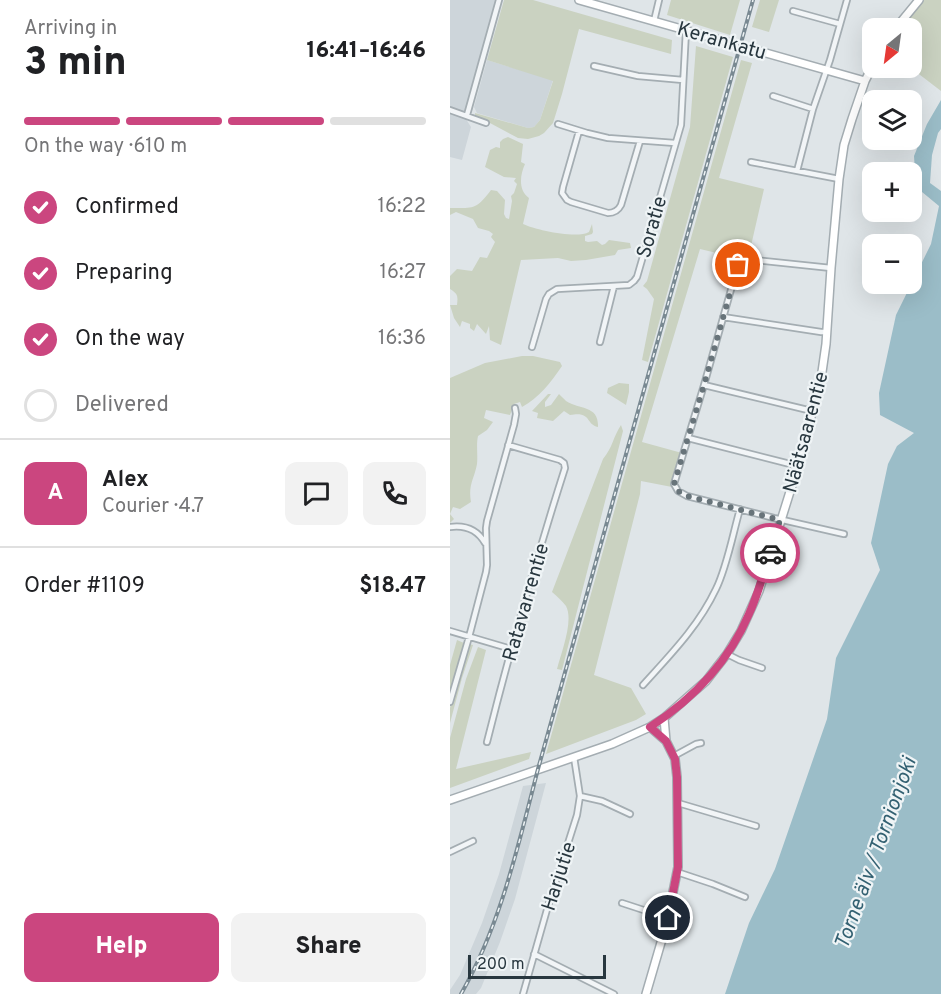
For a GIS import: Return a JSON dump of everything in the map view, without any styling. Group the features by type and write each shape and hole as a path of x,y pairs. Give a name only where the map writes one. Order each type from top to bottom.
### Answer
{"street":[{"path":"467,115 499,0"},
{"name":"Kerankatu","path":"579,0 865,81"},
{"path":"654,21 659,0"},
{"path":"797,171 813,109 847,0"},
{"path":"904,18 919,0"},
{"path":"793,11 840,24"},
{"name":"Soratie","path":"532,347 546,299 552,291 629,285 637,277 681,125 686,30"},
{"path":"594,66 638,76 683,80"},
{"name":"Näätsaarentie","path":"450,800 574,757 650,727 664,718 706,681 727,654 749,615 759,591 813,411 823,369 839,179 844,146 866,78"},
{"path":"773,96 813,109"},
{"path":"450,110 486,123"},
{"path":"558,124 608,138 675,143"},
{"path":"579,131 563,187 563,196 571,202 608,213 617,211 621,205 640,141"},
{"path":"752,162 839,179"},
{"path":"831,268 745,259 738,265 674,484 678,491 687,496 844,534"},
{"path":"600,342 614,286"},
{"path":"723,317 827,332"},
{"path":"704,385 813,411"},
{"path":"450,702 486,572 487,520 514,425 515,408"},
{"path":"688,438 798,466"},
{"name":"Ratavarrentie","path":"487,742 534,568 565,468 564,463 560,460 508,445"},
{"path":"642,685 688,635 706,609 717,588 740,509"},
{"path":"450,527 468,527 480,535 486,545"},
{"path":"450,631 511,649"},
{"path":"727,654 762,668"},
{"path":"664,718 666,741"},
{"path":"646,994 668,918 677,872 678,803 674,756 666,741 650,727"},
{"path":"674,756 701,743"},
{"name":"Harjutie","path":"523,994 577,815 580,796 574,757"},
{"path":"580,796 602,801 630,814"},
{"path":"678,803 756,826"},
{"path":"450,852 473,841"},
{"path":"677,872 745,897"},
{"path":"622,903 668,918"},
{"path":"534,954 614,994"}],"shaded area":[{"path":"450,0 496,0 464,116 471,127 462,160 450,157"},
{"path":"487,60 553,80 540,120 534,127 528,128 477,113 474,107"},
{"path":"546,783 515,899 481,988 476,994 450,994 482,923 499,874 523,786"}],"green space":[{"path":"504,0 533,0 672,40 671,54 579,29 553,123 539,136 528,139 518,138 475,113 528,128 534,127 540,120 553,81 487,60"},
{"path":"671,0 740,0 730,35 667,15"},
{"path":"760,0 779,0 769,32 752,27"},
{"path":"922,0 941,0 941,91 922,76 922,18 907,18"},
{"path":"696,46 733,57 648,362 642,360 654,299 643,286 647,281 690,127"},
{"path":"741,60 752,63 719,178 764,189 748,259 700,249 642,442 682,453 672,487 641,481 640,494 594,675 631,688 646,714 636,720 546,754"},
{"path":"508,137 523,144 521,162 525,164 521,182 525,195 529,198 523,224 546,231 575,235 589,232 592,224 593,232 585,236 585,241 597,241 602,245 609,240 630,243 631,248 618,250 615,255 586,260 571,261 558,258 521,260 501,345 490,340 489,326 486,334 477,324 474,331 470,328 470,324 462,321 460,327 454,318 450,305 457,305 457,297 450,289 450,276 457,269 472,271 480,257 487,258 495,242 491,237 493,234 478,228 473,219 456,212 450,215 450,208 474,206 482,201 491,190 497,191 505,200 504,214 509,219 511,196 517,184 514,181 516,178 504,177 485,167 490,150 500,148 500,142"},
{"path":"522,356 560,362 562,366 539,394 522,407 520,402 514,404 510,415 486,410 484,418 493,422 478,436 477,464 471,486 471,502 460,509 453,507 450,514 450,378 485,363"},
{"path":"619,383 629,384 626,405 607,393 608,388"},
{"path":"548,394 551,394 545,402 545,407 551,405 559,394 571,404 592,411 598,427 585,416 570,415 564,411 553,421 537,418 538,413 532,411"},
{"path":"621,425 623,431 562,670 557,669 569,620 566,606 552,592 603,459"},
{"path":"457,640 464,643 450,691 450,665"},
{"path":"469,644 473,645 450,723 450,708"},
{"path":"478,647 486,650 456,769 531,752 529,759 450,788 450,738 466,679"}],"water":[{"name":"Torne älv / Tornionjoki","path":"941,100 941,129 932,155 930,183 941,191 941,994 725,994 749,923 775,869 827,719 836,658 880,570 871,543 888,464 897,446 914,433 880,415 879,393 896,315 906,294 922,294 922,262 931,244 939,206 922,192 922,162 914,162 916,150 922,150 922,136"}],"railway":[{"path":"461,994 487,940 507,884 753,0"}],"way so far":[{"path":"738,265 674,484 678,491 687,496 780,520 770,553"}],"route":[{"path":"668,918 678,867 677,777 675,759 666,741 650,727 694,693 727,654 749,615 770,553"}]}
